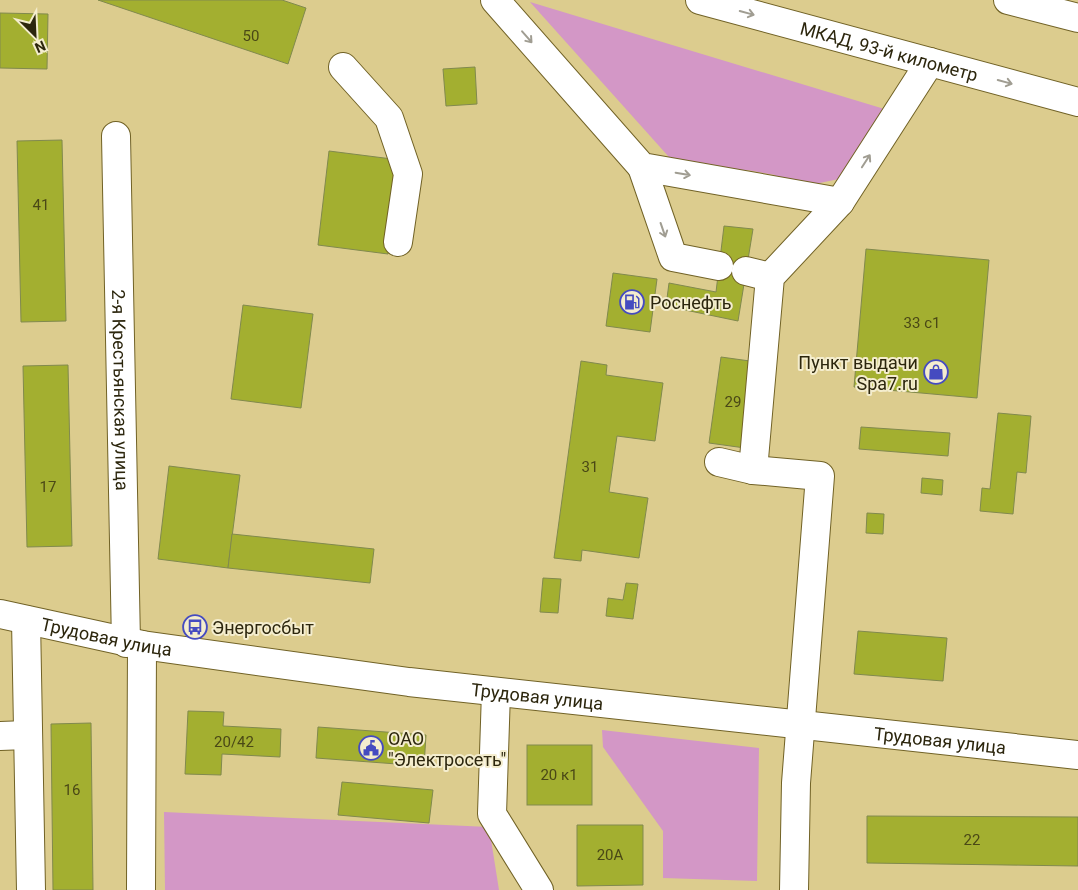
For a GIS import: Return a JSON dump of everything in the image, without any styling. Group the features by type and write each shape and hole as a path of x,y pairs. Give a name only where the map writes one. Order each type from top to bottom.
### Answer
{"main road":[{"path":"495,0 642,167 672,257 719,266"},
{"name":"МКАД, 93-й километр","path":"700,0 1078,102"},
{"path":"1008,0 1078,18"},
{"path":"753,470 758,274 840,202 930,62"},
{"path":"342,67 389,118 408,174 398,242"},
{"name":"2-я Крестьянская улица","path":"116,136 141,890"},
{"path":"642,167 840,202"},
{"path":"719,462 753,470 820,476 796,783 794,890"},
{"path":"13,617 27,735 31,890"},
{"name":"Трудовая улица","path":"13,617 134,644 496,692 1078,755"},
{"path":"496,692 492,814 539,890"},
{"path":"0,736 27,735"}],"shaded area":[{"path":"530,2 891,111 844,178 800,187 774,184 775,175 747,170 744,180 677,166"},
{"path":"602,730 759,748 757,881 663,878 663,831 603,747"},
{"path":"164,812 489,827 499,890 165,890"}],"building":[{"path":"98,0 282,0 306,8 288,64"},
{"path":"0,13 48,14 47,69 0,68"},
{"path":"475,67 477,104 446,106 443,69"},
{"path":"62,140 66,321 21,322 17,141"},
{"path":"329,151 400,160 388,254 318,245"},
{"path":"724,226 753,229 738,321 666,306 669,283 716,292"},
{"path":"866,249 989,260 977,398 854,387"},
{"name":"Роснефть","path":"613,273 657,279 650,332 606,326"},
{"path":"243,305 313,314 301,408 231,399"},
{"path":"721,357 757,362 745,448 709,443"},
{"path":"581,361 607,365 606,375 663,383 655,441 617,436 609,492 648,498 639,558 582,550 581,561 554,558"},
{"path":"68,365 72,546 27,547 23,366"},
{"path":"998,413 1031,416 1026,473 1017,472 1013,514 980,511 982,488 990,489"},
{"path":"861,427 950,433 948,456 859,449"},
{"path":"169,466 240,475 228,568 158,559"},
{"path":"922,478 943,480 942,495 921,493"},
{"path":"867,513 884,514 883,534 866,533"},
{"path":"232,534 374,549 370,583 228,568"},
{"path":"543,578 561,579 558,613 540,612"},
{"path":"626,583 638,584 633,619 606,616 608,598 623,600"},
{"path":"858,631 947,638 943,681 854,674"},
{"path":"188,711 224,712 223,726 281,729 280,757 222,754 221,775 185,774"},
{"path":"91,723 93,890 53,890 51,724"},
{"path":"318,727 426,735 424,766 316,758"},
{"path":"527,745 592,745 592,805 527,805"},
{"path":"342,782 433,790 429,823 338,815"},
{"path":"867,816 1078,817 1078,866 867,863"},
{"path":"577,825 643,825 643,885 577,886"}],"place":[{"name":"Роснефть","path":"632,302"},
{"name":"Пункт выдачи Spa7.ru","path":"936,372"},
{"name":"Энергосбыт","path":"195,627"},
{"name":"ОАО \"Электросеть\"","path":"371,748"}]}
